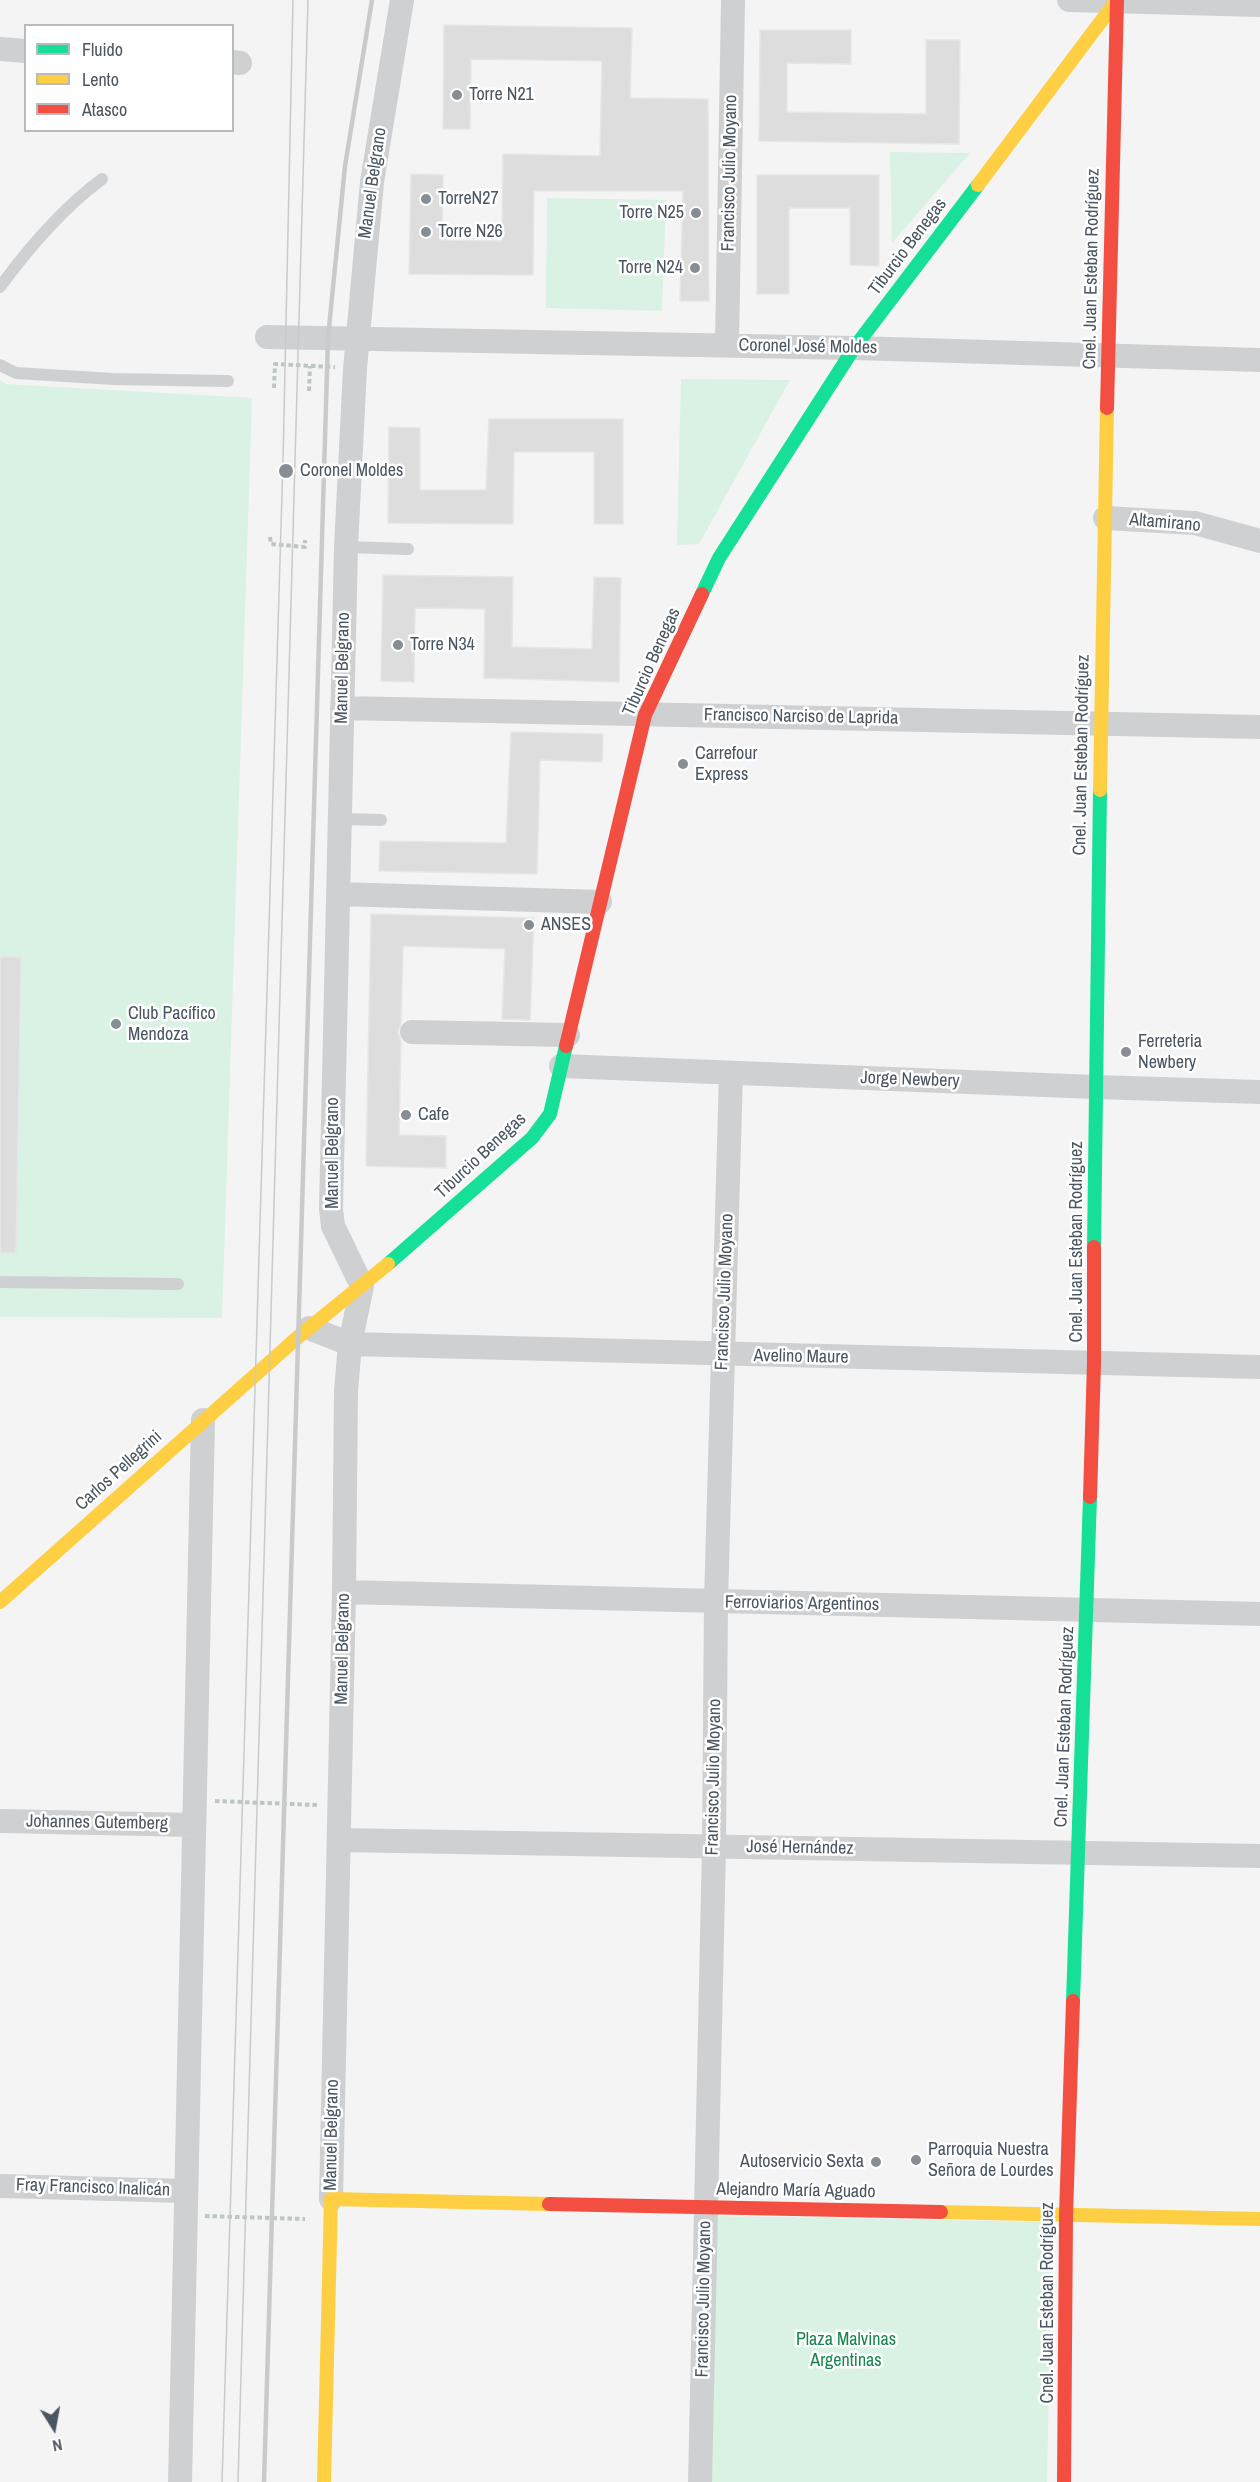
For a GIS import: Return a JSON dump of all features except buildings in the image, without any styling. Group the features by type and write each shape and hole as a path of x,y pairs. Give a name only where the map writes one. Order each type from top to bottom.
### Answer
{"street":[{"name":"Manuel Belgrano","path":"324,2482 340,1806 346,1391 350,1344 362,1286 333,1226 331,1209 346,548 357,339 372,182 402,0"},
{"name":"Francisco Julio Moyano","path":"727,345 733,0"},
{"path":"1069,0 1260,5"},
{"name":"Tiburcio Benegas","path":"263,1368 362,1286 532,1138 550,1114 645,715 720,558 854,348 1117,0"},
{"name":"Cnel. Juan Esteban Rodríguez","path":"1064,2482 1066,2215 1095,1363 1095,1088 1108,356 1117,0"},
{"path":"0,49 24,51"},
{"name":"Coronel José Moldes","path":"267,337 727,345 1260,360"},
{"name":"Altamirano","path":"1105,518 1195,524 1260,541"},
{"name":"Francisco Narciso de Laprida","path":"342,708 1260,727"},
{"path":"339,894 600,902"},
{"path":"412,1032 568,1035"},
{"name":"Jorge Newbery","path":"561,1066 1095,1088 1260,1092"},
{"name":"Francisco Julio Moyano","path":"700,2482 714,1846 716,1602 731,1073"},
{"name":"Avelino Maure","path":"309,1328 350,1344 723,1355 1260,1366"},
{"name":"Carlos Pellegrini","path":"0,1602 263,1368"},
{"path":"180,2482 203,1420"},
{"name":"Ferroviarios Argentinos","path":"344,1592 1260,1614"},
{"name":"Johannes Gutemberg","path":"0,1821 194,1825"},
{"name":"José Hernández","path":"339,1840 1260,1856"},
{"name":"Fray Francisco Inalicán","path":"0,2186 186,2191"},
{"name":"Alejandro María Aguado","path":"331,2209 706,2207 1260,2219"}],"lane":[{"path":"0,287 26,251 75,198 102,178"},
{"path":"0,365 16,373 113,379 228,381"},
{"path":"346,548 408,549"},
{"path":"340,819 381,820"},
{"path":"0,1282 178,1284"}],"path":[{"path":"274,388 275,364 355,369"},
{"path":"309,366 309,391"},
{"path":"270,537 271,544 305,547 305,540"},
{"path":"195,1801 340,1806"},
{"path":"186,2216 331,2209"}],"green space":[{"path":"890,152 970,153 892,243"},
{"path":"547,198 666,200 662,311 546,308"},
{"path":"681,379 790,380 699,544 677,545"},
{"name":"Club Pacífico Mendoza","path":"0,380 6,384 252,398 222,1318 0,1317"},
{"name":"Plaza Malvinas Argentinas","path":"716,2216 1052,2222 1047,2482 711,2482"}],"tram line":[{"path":"222,2482 283,461 293,0"},
{"path":"238,2482 308,0"}],"railway":[{"path":"264,2482 328,338 345,166 372,0"}],"traffic: fast":[{"path":"702,594 719,558 854,348 978,185"},
{"path":"1094,1247 1100,790"},
{"path":"388,1264 532,1138 550,1114 566,1046"},
{"path":"1073,2001 1090,1497"}],"traffic: slow":[{"path":"978,185 1117,0"},
{"path":"1100,790 1107,408"},
{"path":"0,1602 298,1337 388,1264"},
{"path":"324,2482 331,2199 549,2204"},
{"path":"941,2212 1260,2219"}],"traffic: jam":[{"path":"1107,408 1117,1"},
{"path":"566,1046 645,715 702,594"},
{"path":"1090,1497 1094,1363 1094,1247"},
{"path":"1064,2482 1066,2215 1073,2001"},
{"path":"549,2204 941,2212"}],"place":[{"name":"Torre N21","path":"457,95"},
{"name":"TorreN27","path":"426,199"},
{"name":"Torre N25","path":"696,213"},
{"name":"Torre N26","path":"426,232"},
{"name":"Torre N24","path":"695,268"},
{"name":"Coronel Moldes","path":"286,471"},
{"name":"Torre N34","path":"398,645"},
{"name":"Carrefour Express","path":"683,764"},
{"name":"ANSES","path":"529,925"},
{"name":"Club Pacífico Mendoza","path":"116,1024"},
{"name":"Ferreteria Newbery","path":"1126,1052"},
{"name":"Cafe","path":"406,1115"},
{"name":"Parroquia Nuestra Señora de Lourdes","path":"916,2160"},
{"name":"Autoservicio Sexta","path":"876,2162"}]}
